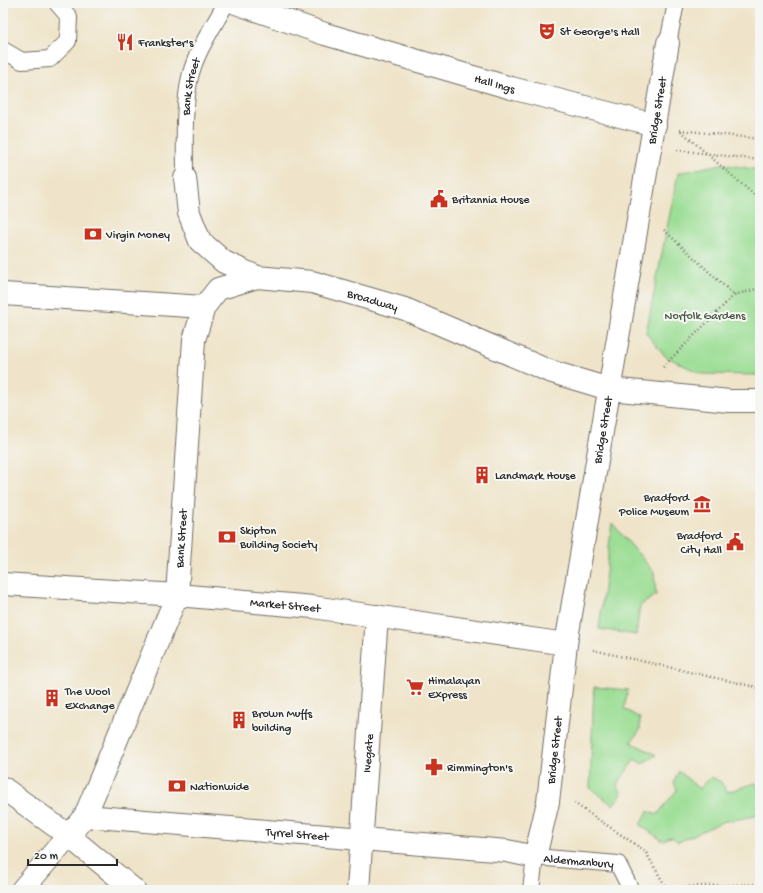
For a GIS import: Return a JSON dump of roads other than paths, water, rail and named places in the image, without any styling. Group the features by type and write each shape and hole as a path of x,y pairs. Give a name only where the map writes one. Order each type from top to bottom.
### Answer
{"street":[{"name":"Hall Ings","path":"236,3 325,34 511,88 655,124"},
{"name":"Bridge Street","path":"535,857 548,802 566,644 668,43"},
{"name":"Broadway","path":"185,178 189,213 200,241 224,262 257,277 312,282 405,309 549,371 609,389"},
{"name":"Bank Street","path":"85,816 177,596 194,340 204,307 218,289 257,277"},
{"path":"3,294 204,307"},
{"path":"609,389 729,400 760,401"},
{"name":"Market Street","path":"3,584 313,607 566,644"},
{"name":"Ivegate","path":"358,890 363,840 377,616"},
{"path":"3,788 69,836 133,890"},
{"path":"22,890 85,816"},
{"name":"Tyrrel Street","path":"85,816 507,851 535,857"}],"lane":[{"path":"3,50 22,61 50,59 68,42 69,17 57,3"},
{"name":"Bank Street","path":"185,178 185,116 190,76 200,52 226,3"},
{"name":"Bridge Street","path":"668,43 676,3"},
{"path":"531,890 535,857"},
{"name":"Aldermanbury","path":"535,857 618,864 631,890"}],"place":[{"name":"St George's Hall","path":"547,31"},
{"name":"Frankster's","path":"125,42"},
{"name":"Britannia House","path":"439,199"},
{"name":"Virgin Money","path":"93,234"},
{"name":"Landmark House","path":"482,475"},
{"name":"Bradford Police Museum","path":"702,504"},
{"name":"Skipton Building Society","path":"227,537"},
{"name":"Bradford City Hall","path":"735,542"},
{"name":"Himalayan Express","path":"415,687"},
{"name":"The Wool Exchange","path":"52,698"},
{"name":"Brown Muffs building","path":"239,720"},
{"name":"Rimmington's","path":"434,767"},
{"name":"Nationwide","path":"177,786"}],"park label":[{"name":"Norfolk Gardens","path":"705,315"}]}
